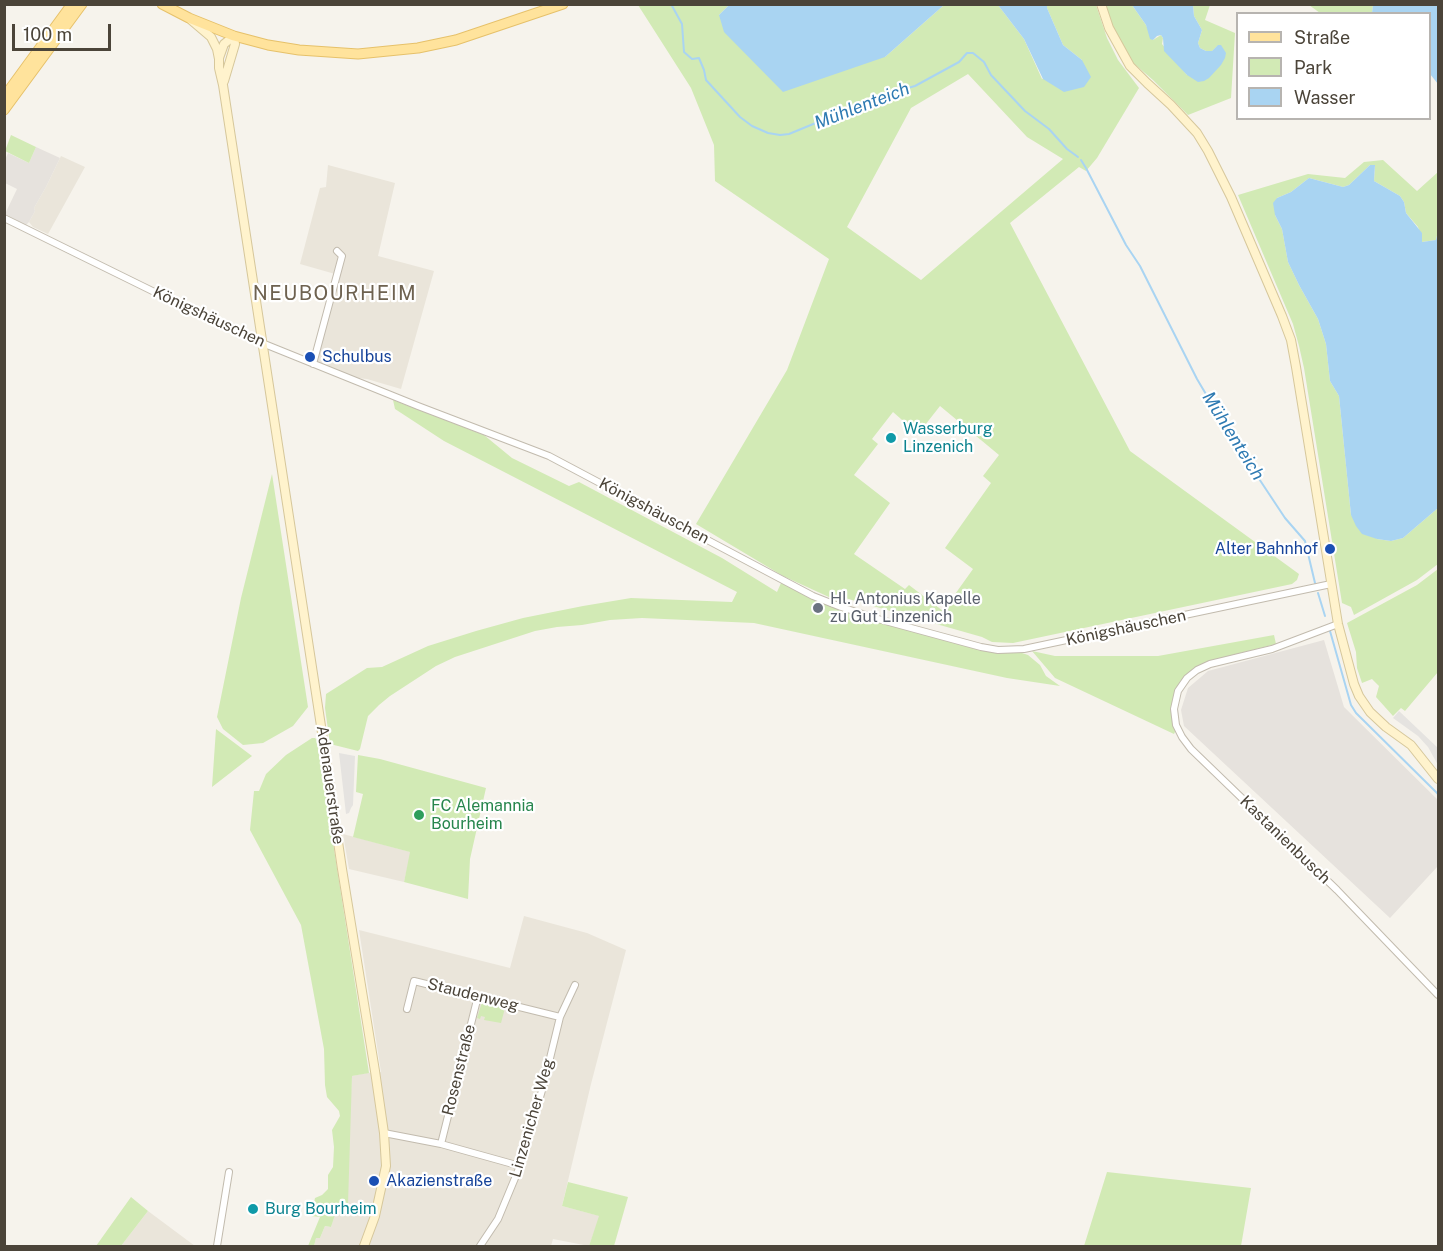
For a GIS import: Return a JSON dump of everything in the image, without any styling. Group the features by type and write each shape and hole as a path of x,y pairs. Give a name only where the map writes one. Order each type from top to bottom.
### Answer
{"main road":[{"path":"4,97 72,4"},
{"path":"4,110 82,4"},
{"path":"73,16 89,4"},
{"path":"162,5 234,36 299,51 358,54 418,48 456,40 563,4"}],"street":[{"path":"1101,4 1109,28 1130,66 1188,122 1208,151 1231,197 1291,340 1338,624 1354,684 1366,706 1382,724 1411,745 1438,779"},
{"name":"Adenauerstraße","path":"189,18 212,39 219,59 384,1133 386,1166 375,1216 364,1246"},
{"path":"219,59 224,44 234,36"},
{"path":"223,85 235,44 234,36"},
{"name":"Königshäuschen","path":"4,218 262,343 549,456 813,596 878,619 981,647 1007,650 1034,648 1331,584"},
{"path":"314,364 342,256 337,251"},
{"name":"Kastanienbusch","path":"1338,624 1258,653 1206,665 1193,673 1181,686 1175,704 1175,720 1182,737 1191,749 1344,897 1438,995"},
{"name":"Staudenweg","path":"407,1009 414,981 560,1017"},
{"name":"Linzenicher Weg","path":"480,1246 498,1219 520,1166 560,1017 575,985"},
{"name":"Rosenstraße","path":"441,1144 478,996"},
{"path":"384,1133 441,1144 520,1166"},
{"path":"217,1246 229,1172"}],"shaded area":[{"path":"36,147 60,158 26,225 5,214 17,189 5,183 5,160 8,153 29,163"},
{"path":"61,156 85,167 48,234 33,227 29,222"},
{"path":"328,165 395,183 378,256 434,271 401,389 357,378 309,356 315,346 335,274 300,264 320,188 326,187"},
{"path":"1324,640 1344,707 1438,800 1438,866 1390,918 1184,726 1181,710 1188,688 1208,671"},
{"path":"1399,711 1438,748 1438,765 1428,747 1418,736 1393,718"},
{"path":"339,753 355,756 353,805 346,814"},
{"path":"343,834 411,852 404,882 349,869"},
{"path":"524,916 587,933 626,950 562,1206 600,1216 589,1246 553,1239 551,1246 314,1246 316,1238 320,1238 325,1226 331,1227 337,1208 340,1209 352,1076 381,1072 359,930 510,968"},
{"path":"148,1211 195,1246 121,1246"}],"green space":[{"path":"638,5 729,5 719,15 885,57 944,5 998,5 1024,39 1042,79 1082,60 1063,45 1047,5 1096,5 1107,38 1118,60 1139,88 1097,158 1086,171 1079,167 1010,223 1130,451 1299,574 1297,580 1292,584 1013,643 992,642 982,637 845,598 842,603 783,576 696,524 787,370 829,259 715,181 714,145 691,88","holes":["968,74 1027,137 1063,159 921,280 847,227 911,108","940,406 999,455 983,476 991,483 945,548 973,569 943,611 909,585 905,589 854,554 890,503 854,475 878,444 872,439 893,412 918,434"]},
{"path":"1104,5 1132,5 1153,40 1161,35 1162,44 1187,75 1212,51 1200,48 1198,43 1202,30 1194,16 1193,5 1210,5 1205,20 1235,33 1231,98 1188,115 1131,61"},
{"path":"1309,5 1373,5 1372,12 1319,12"},
{"path":"11,135 36,147 29,163 5,151"},
{"path":"1383,160 1417,191 1438,172 1436,240 1422,242 1418,227 1406,213 1400,196 1374,181 1375,166 1370,165 1349,185 1343,187 1309,178 1291,192 1277,198 1275,215 1282,229 1288,262 1318,319 1326,344 1330,381 1339,396 1351,515 1377,539 1391,541 1403,538 1438,508 1438,564 1417,580 1354,615 1351,607 1342,603 1304,368 1293,324 1238,195 1308,174 1345,178 1364,162"},
{"path":"393,400 484,435 512,458 569,486 579,482 722,558 777,592 781,583 827,605 995,651 1019,652 1028,655 1040,665 1046,676 1060,686 1007,678 754,623 642,618 610,620 535,631 455,657 436,666 379,705 368,716 358,751 330,744 325,708 326,694 367,668 382,667 428,646 523,618 631,598 732,602 737,592 444,441 395,409"},
{"path":"272,474 308,707 293,726 263,743 243,745 223,729 217,717 241,598"},
{"path":"1438,569 1438,672 1405,711 1401,708 1393,716 1376,697 1379,686 1372,679 1362,683 1347,623 1417,585"},
{"path":"1274,635 1276,644 1209,661 1186,675 1172,704 1176,730 1174,734 1055,678 1032,651 1055,656 1158,656"},
{"path":"216,729 252,756 212,787"},
{"path":"312,738 317,740 369,1073 352,1076 348,1204 345,1208 337,1209 331,1227 325,1226 320,1238 316,1238 314,1246 308,1246 320,1217 311,1216 315,1198 328,1189 328,1175 333,1167 332,1130 340,1116 339,1111 327,1097 324,1049 301,925 250,830 254,791 259,791 266,774 286,755"},
{"name":"FC Alemannia Bourheim","path":"358,755 486,788 470,859 468,899 404,882 410,852 353,837 363,794 356,792"},
{"path":"482,1002 505,1008 501,1023 484,1020 485,1017 481,1016 480,1019 477,1018"},
{"path":"1107,1172 1251,1188 1241,1246 1084,1246"},
{"path":"568,1182 628,1197 614,1246 589,1246 599,1216 562,1206"},
{"path":"131,1197 148,1211 121,1246 96,1246"}],"water":[{"path":"729,5 944,5 885,57 783,92 724,32 719,15"},
{"path":"998,5 1047,5 1063,45 1082,60 1091,77 1084,87 1064,92 1043,79 1024,39"},
{"path":"1132,5 1193,5 1194,16 1202,30 1198,43 1200,48 1212,51 1221,45 1226,53 1221,65 1204,81 1198,82 1187,75 1164,51 1161,35 1153,40 1150,39 1146,25"},
{"path":"1373,5 1438,5 1438,84 1431,75 1431,12 1372,12"},
{"path":"1370,165 1375,165 1374,181 1400,196 1406,213 1422,233 1422,242 1436,240 1438,231 1438,508 1403,538 1391,541 1362,534 1351,515 1339,396 1330,381 1326,344 1318,319 1288,262 1282,229 1275,215 1273,203 1277,198 1291,192 1309,178 1343,187 1349,185"}],"waterway":[{"name":"Mühlenteich","path":"671,4 682,24 684,52 692,59 699,58 706,80 740,117 752,126 768,133 789,134 886,94 915,86 959,62 967,53 973,53 984,62 991,75 1025,111 1049,129 1067,149 1078,157"},
{"name":"Mühlenteich","path":"1081,160 1126,245 1140,266 1197,379 1232,438 1285,518 1305,541 1315,583"},
{"name":"Mühlenteich","path":"1318,593 1325,616"},
{"name":"Mühlenteich","path":"1330,631 1351,705 1356,713 1438,794"}],"place":[{"name":"Schulbus","path":"310,357"},
{"name":"Wasserburg Linzenich","path":"891,438"},
{"name":"Alter Bahnhof","path":"1330,549"},
{"name":"Hl. Antonius Kapelle zu Gut Linzenich","path":"818,608"},
{"name":"FC Alemannia Bourheim","path":"419,815"},
{"name":"Akazienstraße","path":"374,1181"},
{"name":"Burg Bourheim","path":"253,1209"}],"district":[{"name":"NEUBOURHEIM","path":"335,294"}]}
